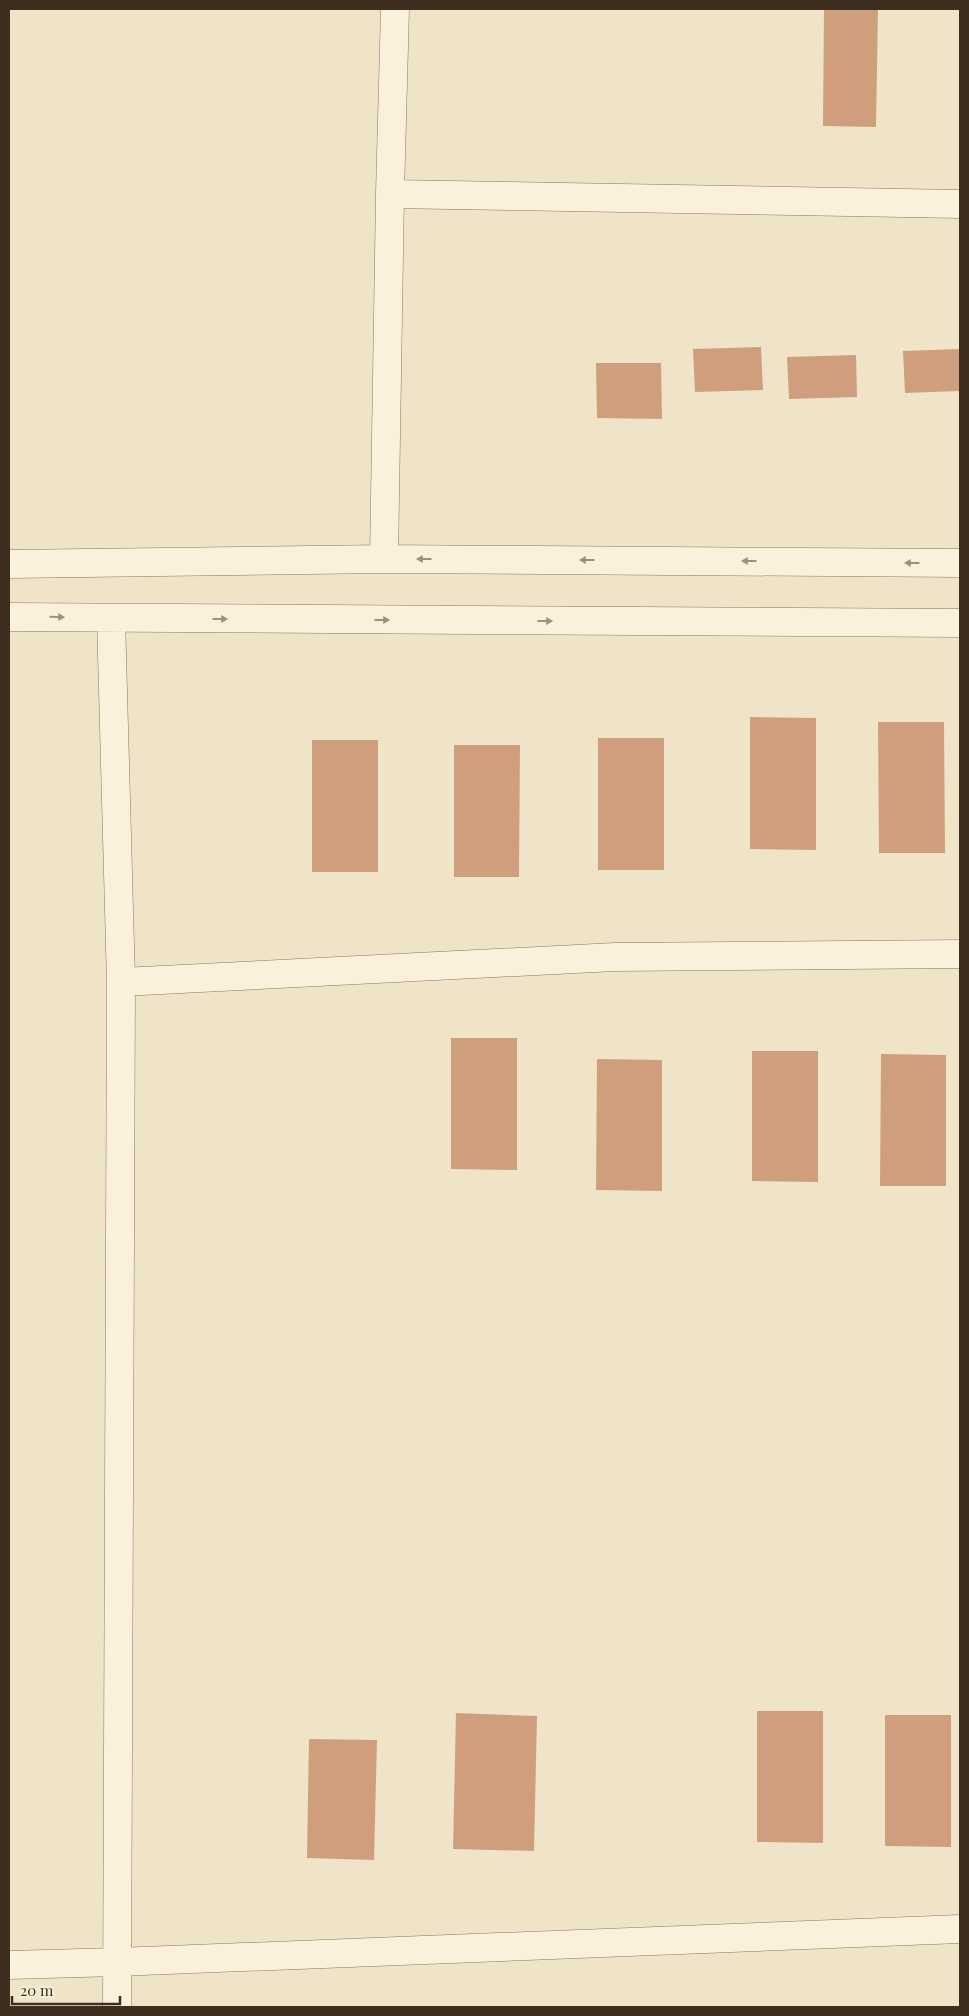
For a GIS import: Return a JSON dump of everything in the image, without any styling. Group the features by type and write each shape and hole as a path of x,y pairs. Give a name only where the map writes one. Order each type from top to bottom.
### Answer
{"street":[{"path":"384,559 395,9"},
{"path":"390,194 960,204"},
{"path":"9,564 384,559 960,563"},
{"path":"9,617 960,623"},
{"path":"111,618 121,982 117,2007"},
{"path":"121,982 615,957 960,954"},
{"path":"9,1965 960,1929"}],"building":[{"path":"824,9 878,9 876,127 823,126"},
{"path":"761,347 763,390 695,392 693,349"},
{"path":"960,349 960,391 905,393 903,351"},
{"path":"856,355 857,397 789,399 787,357"},
{"path":"596,363 661,363 662,419 597,418"},
{"path":"750,717 816,718 816,850 750,849"},
{"path":"878,722 944,722 945,853 879,853"},
{"path":"598,738 664,738 664,870 598,870"},
{"path":"312,740 378,740 378,872 312,872"},
{"path":"454,745 520,745 519,877 454,877"},
{"path":"451,1038 517,1038 517,1170 451,1169"},
{"path":"752,1051 818,1051 818,1182 752,1181"},
{"path":"881,1054 946,1055 946,1186 880,1186"},
{"path":"597,1059 662,1060 662,1191 596,1190"},
{"path":"757,1711 823,1711 823,1843 757,1842"},
{"path":"456,1713 537,1716 534,1851 453,1849"},
{"path":"885,1715 951,1715 951,1847 885,1846"},
{"path":"309,1739 377,1740 374,1860 307,1858"}]}
